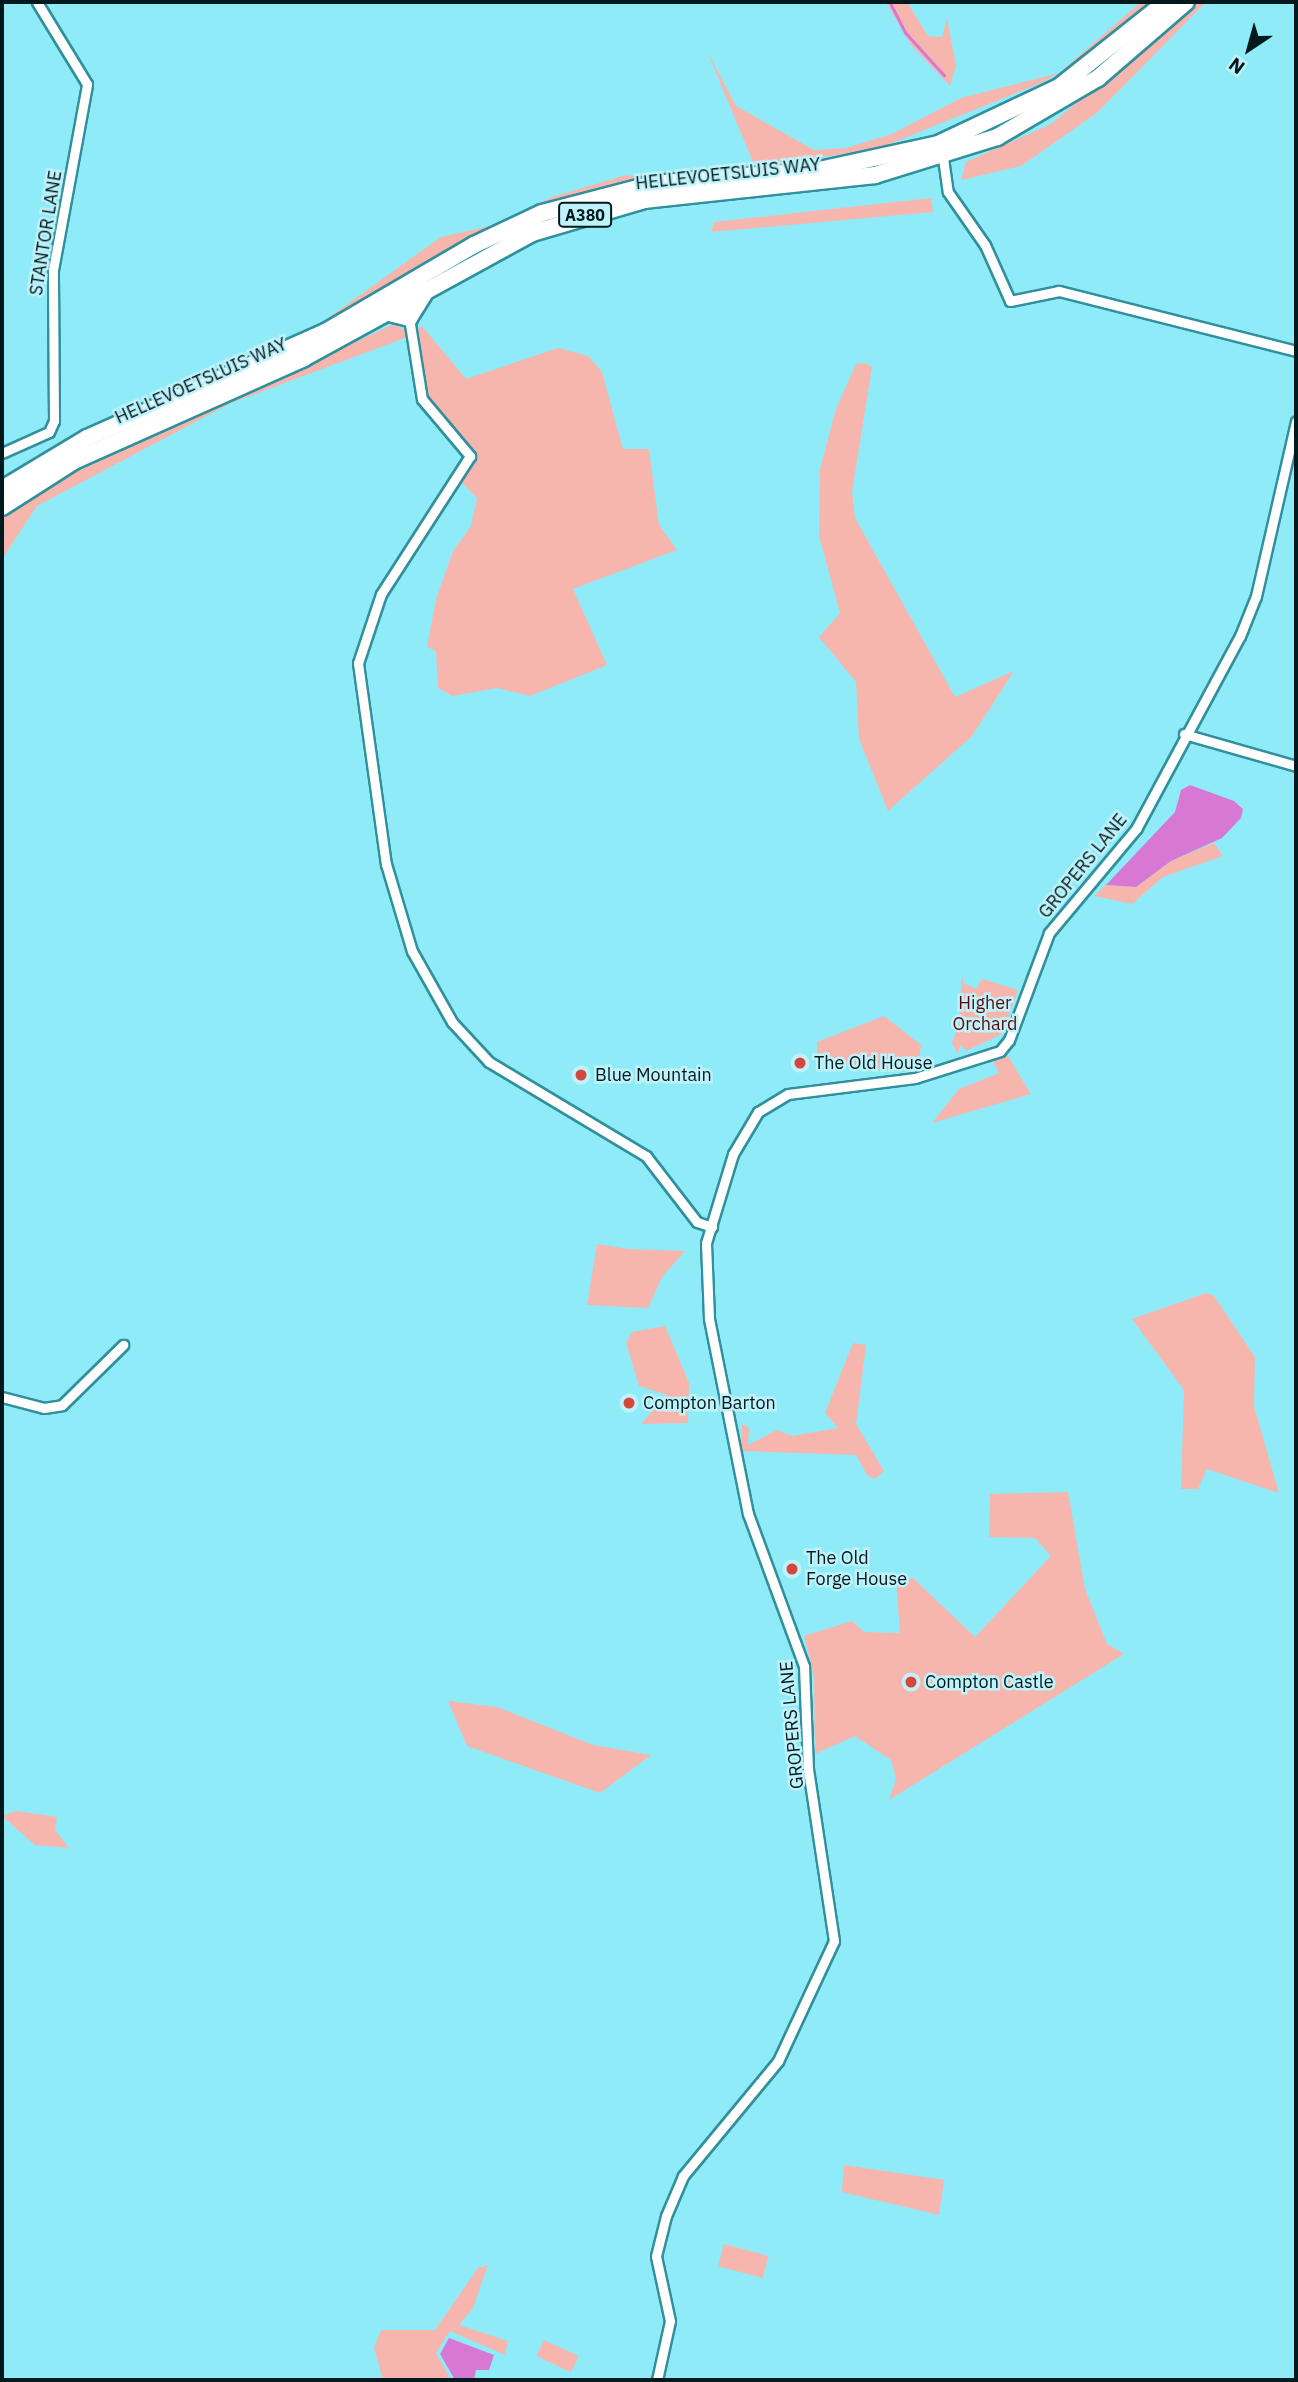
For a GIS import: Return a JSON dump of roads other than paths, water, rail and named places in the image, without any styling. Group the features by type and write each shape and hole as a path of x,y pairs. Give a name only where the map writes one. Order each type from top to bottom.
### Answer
{"highway":[{"name":"HELLEVOETSLUIS WAY","path":"2,489 86,438 327,331 474,244 542,213 653,184 842,166 938,144 1059,87 1166,2"},
{"name":"HELLEVOETSLUIS WAY","path":"2,507 74,461 304,358 438,280 532,233 623,205 864,177 943,158 1023,124 1080,91 1185,2"},
{"path":"385,312 410,318 415,303 438,280"}],"street":[{"name":"STANTOR LANE","path":"2,453 49,432 54,421 53,270 87,84 37,2"},
{"path":"943,158 948,192 985,245 1010,301 1059,291 1296,351"},
{"path":"410,318 422,399 470,456 380,594 358,663 386,864 412,951 452,1022 489,1062 646,1156 697,1222 712,1227"},
{"name":"GROPERS LANE","path":"657,2380 670,2321 656,2256 666,2216 683,2176 778,2061 835,1931 808,1770 804,1666 748,1514 709,1318 705,1261 712,1227 740,1135 758,1112 788,1094 915,1078 1000,1051 1049,933 1136,829 1166,781 1184,734 1256,596 1296,422"},
{"path":"1184,734 1296,766"},
{"path":"2,1397 44,1408 62,1405 123,1345"}],"waterway":[{"path":"890,2 906,33 944,75"}],"place":[{"name":"The Old House","path":"800,1063"},
{"name":"Blue Mountain","path":"581,1075"},
{"name":"Compton Barton","path":"629,1403"},
{"name":"The Old Forge House","path":"792,1569"},
{"name":"Compton Castle","path":"911,1682"}],"park label":[{"name":"Higher Orchard","path":"985,1014"}]}
